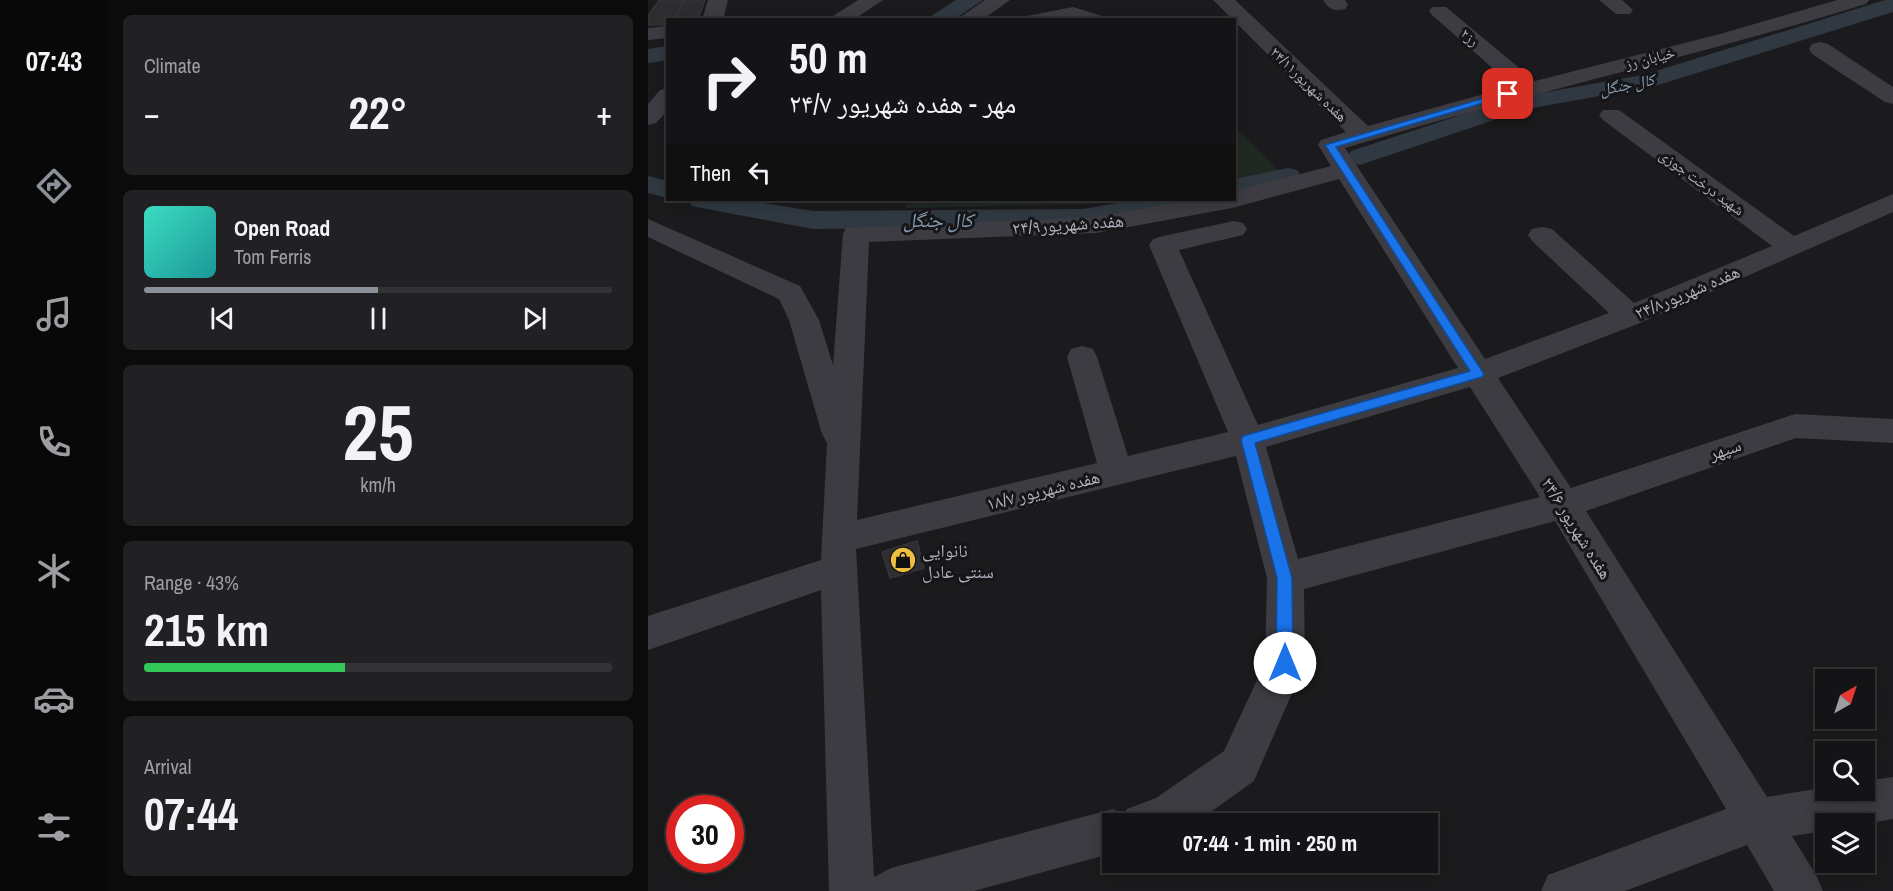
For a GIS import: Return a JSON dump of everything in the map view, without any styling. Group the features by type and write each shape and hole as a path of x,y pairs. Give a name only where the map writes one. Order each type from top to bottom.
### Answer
{"street":[{"path":"713,18 718,0"},
{"path":"841,18 873,0"},
{"path":"969,18 1000,0"},
{"name":"هفده شهریور۲۴/۱۱","path":"1222,0 1362,135"},
{"name":"خیابان رز","path":"1347,170 1330,145 1529,88 1708,44 1852,1"},
{"name":"رز۲","path":"1439,11 1529,88"},
{"path":"1045,18 1073,13 1089,18"},
{"path":"648,34 666,32"},
{"path":"1820,49 1893,97"},
{"path":"648,118 666,97"},
{"name":"شهید درخت جوزی","path":"1611,115 1792,248"},
{"path":"648,135 666,134"},
{"name":"هفده شهریور۲۴/۹","path":"1236,199 1347,170"},
{"name":"هفده شهریور ۲۴/۶","path":"1347,170 1563,505 1800,891"},
{"name":"هفده شهریور۲۴/۹","path":"843,453 856,234 1096,225 1227,201"},
{"name":"هفده شهریور۲۴/۸","path":"1248,440 1478,374 1630,316 1792,248 1893,202"},
{"path":"648,227 790,293 804,320 843,453 839,554 852,891"},
{"path":"1172,813 1239,766 1285,663 1285,578 1248,440 1163,245 1234,229"},
{"path":"1542,235 1630,316"},
{"path":"1082,357 1116,472"},
{"name":"سپهر","path":"1285,578 1563,505 1795,426 1893,431"},
{"name":"هفده شهریور ۱۸/۷","path":"648,633 839,554 1116,472 1248,440"},
{"path":"1564,891 1757,820 1893,798"},
{"path":"891,891 1102,834"}],"shaded area":[{"path":"1236,128 1279,171 1236,179"},
{"path":"906,201 1113,201 1093,204 906,208"}],"building":[{"path":"659,0 685,0 675,18 666,18 666,25 648,25 648,16"},
{"path":"685,0 705,0 697,18 675,18"},
{"name":"نانوایی سنتی عادل","path":"917,541 924,568 890,578 882,552"}],"waterway":[{"name":"کال جنگل","path":"940,18 972,0"},
{"name":"کال جنگل","path":"1360,157 1522,103 1647,81 1893,5"},
{"name":"کال جنگل","path":"648,56 666,53"},
{"name":"کال جنگل","path":"1236,187 1288,176"},
{"name":"کال جنگل","path":"648,184 666,189"},
{"name":"کال جنگل","path":"708,201 813,220 1084,218 1168,201"}],"place":[{"name":"نانوایی سنتی عادل","path":"903,560"}],"route":[{"path":"1285,663 1285,578 1248,440 1478,374 1330,145 1508,94"}]}
